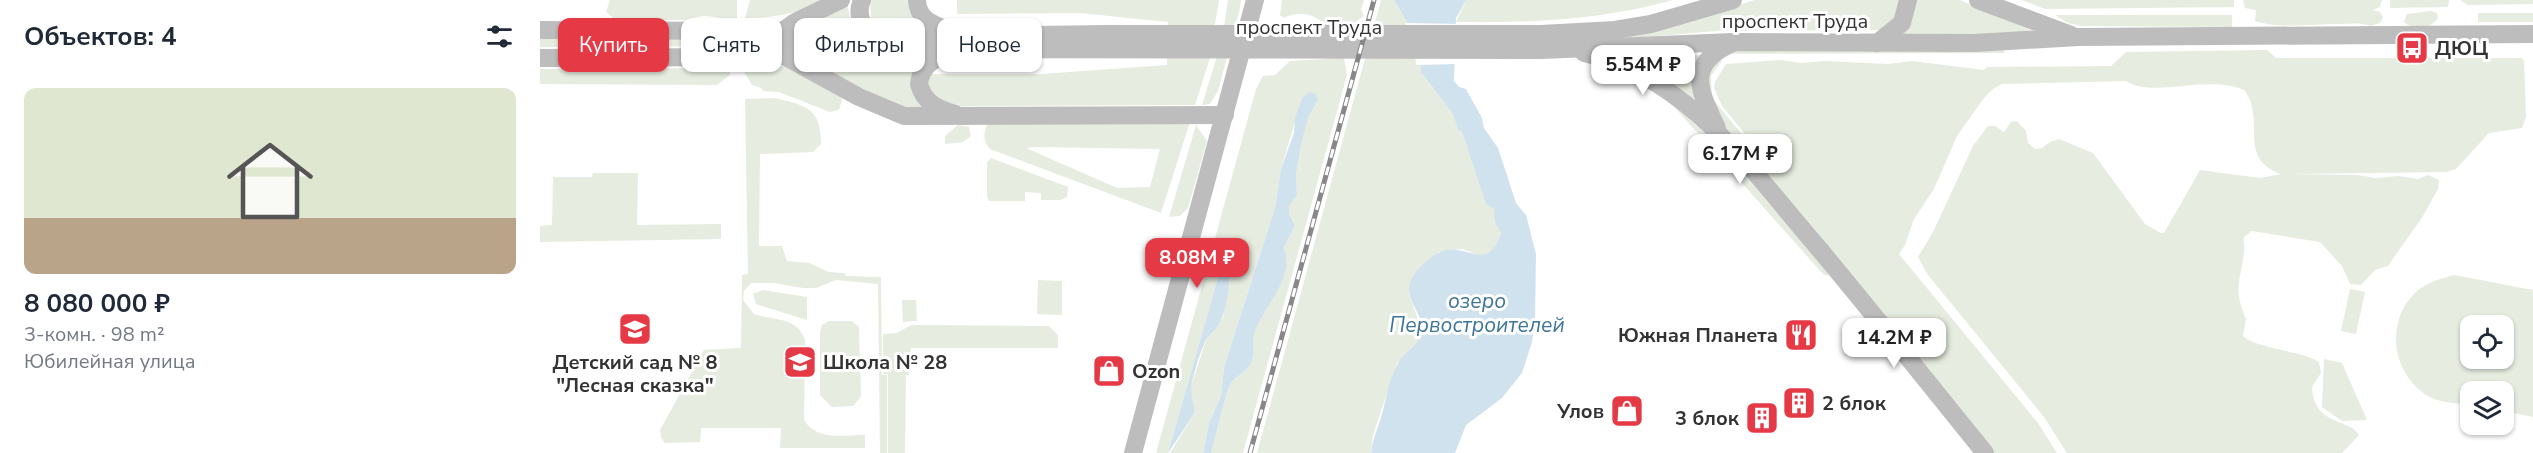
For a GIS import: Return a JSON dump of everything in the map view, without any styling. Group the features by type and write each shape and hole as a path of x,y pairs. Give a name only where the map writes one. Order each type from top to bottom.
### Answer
{"main road":[{"path":"782,37 795,22 842,0"},
{"path":"861,18 862,0"},
{"path":"917,0 917,9 928,22 937,27"},
{"path":"1133,453 1255,0"},
{"name":"проспект Труда","path":"1042,42 1541,42 1650,24 1733,0"},
{"path":"1877,43 1902,23 1908,0"},
{"name":"проспект Труда","path":"1978,0 2079,37"},
{"name":"проспект Труда","path":"540,30 681,31"},
{"name":"проспект Труда","path":"1541,42 1568,49 1733,42 2035,42 2079,37 2533,34"},
{"name":"проспект Труда","path":"782,43 937,42"},
{"path":"1721,135 1702,98 1699,76 1711,55 1733,42"},
{"path":"782,46 893,113 914,118 957,114 1225,115"},
{"path":"1568,49 1597,56 1655,82 1721,135 1845,280 1985,453"},
{"path":"937,56 931,60 923,71 919,84 924,97 932,105 957,114"},
{"name":"проспект Труда","path":"540,58 681,57"}],"shaded area":[{"path":"610,0 737,0 737,18 701,16 669,20 669,18 614,18 606,12"},
{"path":"750,0 829,0 788,14 745,18"},
{"path":"870,0 911,0 916,18 872,18"},
{"path":"957,0 1219,0 1209,61 1195,105 951,106 928,95 928,74 1041,74 1167,65 1168,22 1080,13 957,14"},
{"path":"1228,0 1241,0 1240,8 1218,91 1210,104 1202,105 1222,40"},
{"path":"1282,0 1364,0 1361,10 1364,16 1352,24 1349,31 1343,54 1347,75 1243,453 1211,453 1229,387 1251,363 1254,355 1255,332 1286,269 1287,258 1284,248 1295,226 1289,213 1289,205 1297,195 1296,174 1302,141 1309,116 1318,100 1302,98 1281,169 1275,208 1224,367 1221,396 1209,423 1203,453 1170,453 1194,414 1190,389 1206,340 1223,318 1229,268 1221,267 1168,453 1156,453 1256,89 1263,76 1275,75 1290,61 1326,59 1331,49 1332,39 1323,22 1305,14 1294,14 1284,18 1280,15"},
{"path":"1381,0 1394,0 1417,39 1421,72 1453,114 1462,132 1485,200 1494,209 1501,232 1496,247 1488,255 1482,256 1462,249 1439,252 1415,274 1409,294 1422,331 1417,345 1397,364 1373,435 1371,453 1257,453"},
{"path":"1466,0 1673,0 1619,12 1565,19 1456,22"},
{"path":"1755,0 1901,0 1897,21 1884,30 1717,31 1609,40 1646,32"},
{"path":"1913,0 1960,0 2039,34 1897,35"},
{"path":"2022,0 2234,0 2234,7 2045,9"},
{"path":"2243,0 2382,0 2380,7 2373,10 2380,12 2383,17 2380,23 2370,26 2362,24 2274,25 2255,21 2256,10 2245,8"},
{"path":"2390,0 2449,0 2448,7 2390,8"},
{"path":"2460,0 2533,0 2533,4 2468,5"},
{"path":"847,4 850,18 821,18"},
{"path":"2431,11 2437,13 2438,18 2427,26 2412,26 2404,22 2407,14"},
{"path":"2478,13 2533,13 2533,22 2478,22"},
{"path":"2055,15 2232,15 2232,27 2081,26 2068,23"},
{"path":"540,39 558,39 558,47 540,47"},
{"path":"669,40 681,40 681,46 669,46"},
{"path":"2005,49 2004,53 1726,54 1730,50"},
{"path":"2267,50 2276,58 2522,58 2524,61 2526,117 2522,128 2489,133 2456,169 2446,172 2288,174 2357,175 2376,178 2398,176 2418,179 2428,175 2439,180 2438,189 2423,216 2388,266 2375,270 2361,285 2350,284 2342,266 2320,242 2252,231 2244,237 2239,286 2240,300 2246,319 2243,336 2257,344 2319,362 2321,373 2312,387 2314,400 2325,415 2349,426 2359,435 2342,453 2067,453 2044,417 1928,275 1918,257 1933,232 1973,146 1988,126 1995,126 2004,132 2011,122 2017,121 2026,131 2028,143 2035,149 2059,139 2093,153 2145,224 2161,233 2164,233 2200,170 2260,178 2281,174 2267,167 2259,158 2254,137 2253,114 2244,90 2214,84 2150,88 2126,81 2002,84 1984,98 1957,136 1934,189 1914,219 1905,245 1899,254 2038,423 2057,453 1993,453 1729,133 1709,105 1707,70 1718,56 1722,61 1711,76 1712,98 1769,167 1764,157 1722,106 1714,88 1726,64 1781,60 1801,63 1825,61 1888,64 1912,61 1984,70 1987,67 2111,66 2126,52"},
{"path":"1700,55 1698,104 1628,63"},
{"path":"782,66 790,67 794,72 799,72 843,96 839,110 830,112 779,92 763,91 752,85 744,72 782,72"},
{"path":"669,68 681,68 681,72 730,72 730,75 717,85 540,84 540,69 558,69 558,72 669,72"},
{"path":"830,72 918,72 925,110 896,106"},
{"path":"774,98 795,103 810,110 818,123 821,144 813,152 760,154 759,246 782,246 787,261 809,263 829,272 844,273 847,276 881,277 882,375 887,375 887,453 880,453 878,284 836,280 816,288 751,283 744,291 743,300 754,314 791,323 801,332 805,340 804,420 809,427 823,434 865,435 865,448 780,448 781,428 701,428 700,442 665,443 661,438 660,430 704,350 741,348 742,275 748,274 745,99"},
{"path":"1669,101 1720,147 1828,271 1828,276 1823,274"},
{"path":"990,121 1190,122 1161,213 990,149 985,139","holes":["1026,148 1160,149 1150,187 1117,188"]},
{"path":"958,125 969,127 971,136 963,142 945,144 945,136"},
{"path":"1196,125 1207,141 1188,208 1180,216 1169,217"},
{"path":"991,158 1068,187 1067,197 1060,200 1041,200 1041,193 1025,192 1025,201 989,201 987,162"},
{"path":"593,173 638,173 637,225 721,224 721,239 540,242 540,226 552,225 553,177 592,177"},
{"path":"2454,275 2533,290 2533,417 2514,413 2514,381 2460,381 2460,404 2430,397 2417,388 2407,376 2400,362 2397,348 2396,333 2399,318 2406,304 2416,292 2429,283"},
{"path":"1038,280 1062,281 1062,315 1037,314"},
{"path":"2350,289 2365,292 2356,334 2341,331"},
{"path":"763,290 807,297 807,320 756,304 753,294"},
{"path":"902,300 916,300 917,321 903,322"},
{"path":"829,321 852,321 859,327 861,396 853,406 832,407 820,395 820,332 822,325"},
{"path":"911,325 1049,326 1058,335 1058,348 911,348 909,375 906,375 905,453 888,453 888,374 883,374 883,334 897,333"},
{"path":"2324,359 2342,363 2367,420 2342,421 2322,407"}],"water":[{"name":"озеро Первостроителей","path":"1394,0 1466,0 1456,18 1454,81 1459,87 1466,89 1482,118 1484,128 1498,148 1516,203 1526,215 1536,254 1535,317 1532,342 1522,373 1502,398 1466,425 1455,453 1371,453 1393,374 1402,358 1417,343 1421,334 1422,325 1409,292 1410,283 1416,272 1440,252 1452,250 1480,255 1488,253 1495,247 1501,233 1495,222 1494,209 1486,204 1462,132 1458,129 1453,114 1421,72 1417,39"},
{"path":"1309,92 1316,94 1318,100 1309,116 1302,141 1296,174 1297,195 1289,206 1289,213 1295,226 1284,248 1287,259 1286,270 1255,332 1254,355 1251,363 1229,387 1211,453 1203,453 1209,423 1221,396 1224,367 1275,208 1281,169 1294,133 1295,118 1302,98"},
{"path":"1225,263 1229,274 1226,302 1222,319 1206,340 1196,367 1191,386 1194,414 1168,453 1221,267"}],"pier":[{"path":"1405,23 1459,24 1456,64 1416,65 1414,40"}],"railway":[{"path":"1250,453 1374,0"}],"place":[{"name":"ДЮЦ","path":"2412,48"},
{"name":"Детский сад № 8 \"Лесная сказка\"","path":"635,329"},
{"name":"Южная Планета","path":"1801,335"},
{"name":"Школа № 28","path":"800,362"},
{"name":"Ozon","path":"1109,371"},
{"name":"2 блок","path":"1799,403"},
{"name":"Улов","path":"1627,411"},
{"name":"3 блок","path":"1762,418"}]}
